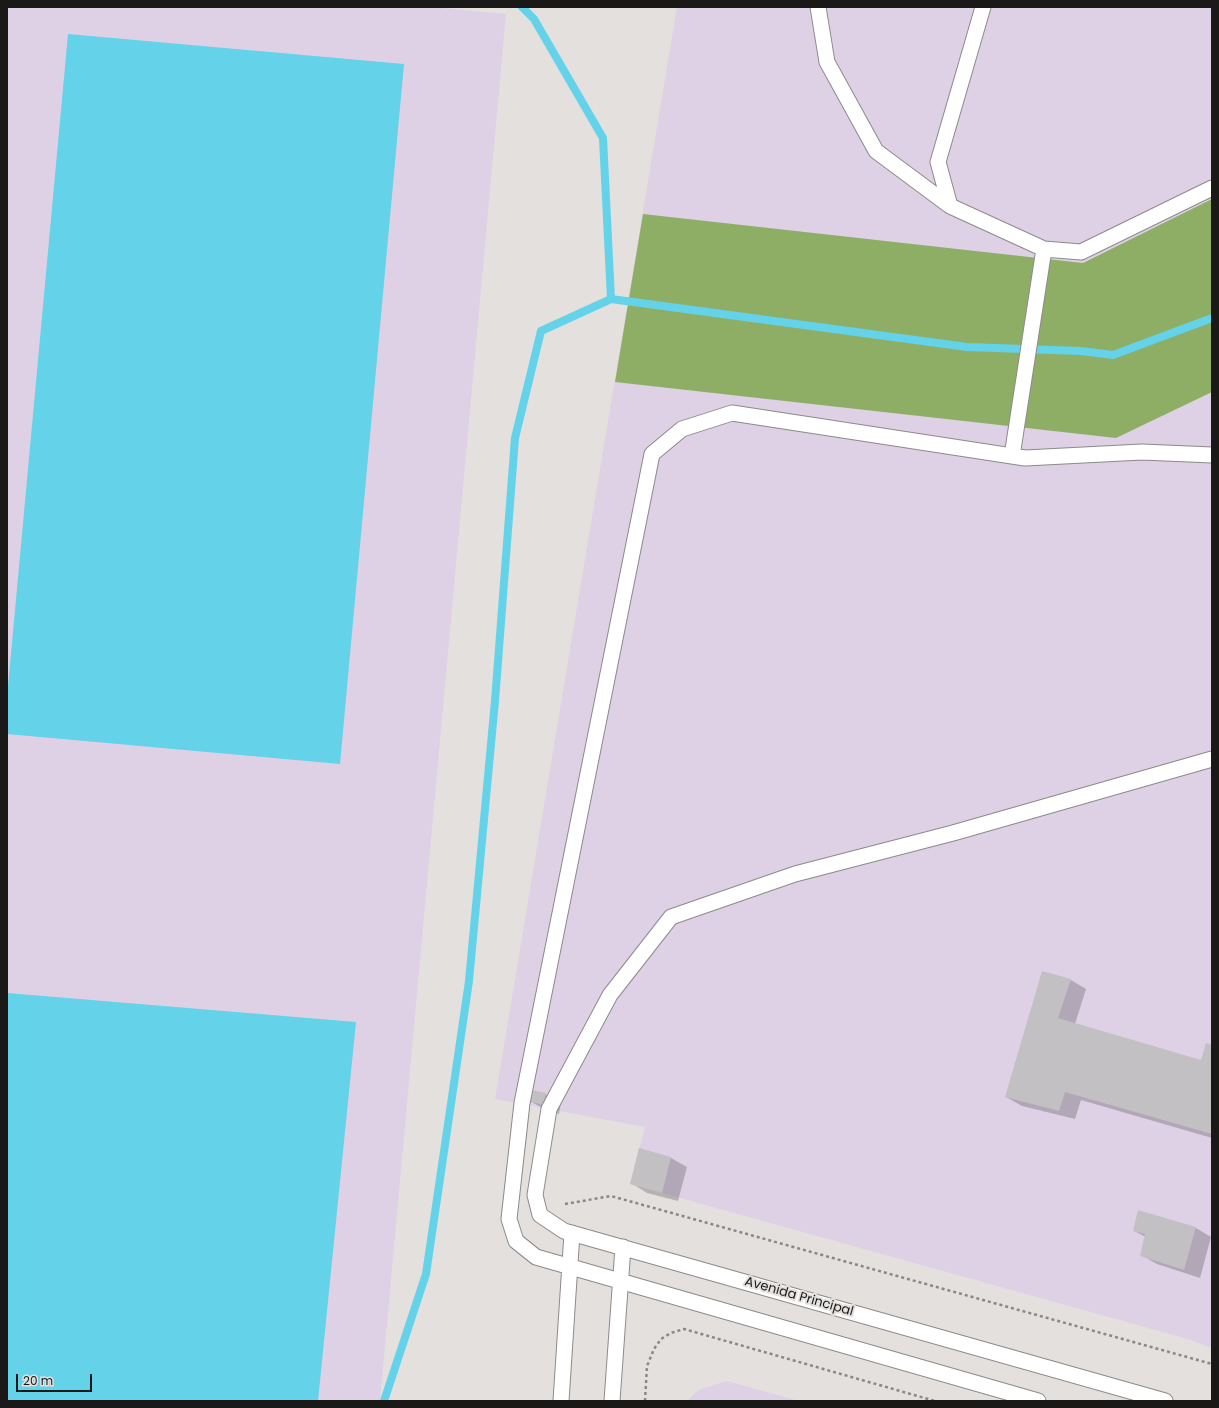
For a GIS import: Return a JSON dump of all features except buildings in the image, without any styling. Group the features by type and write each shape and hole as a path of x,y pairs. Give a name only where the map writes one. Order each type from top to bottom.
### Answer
{"lane":[{"path":"818,7 827,62 876,151 950,206 1044,249 1081,252 1212,188"},
{"path":"950,206 938,162 983,7"},
{"path":"1012,456 1044,249"},
{"path":"1038,1401 536,1256 516,1241 509,1219 522,1103 652,454 682,429 732,414 1025,458 1142,452 1212,455"},
{"name":"Avenida Principal","path":"1165,1401 564,1231 540,1215 535,1195 549,1109 610,995 671,917 795,874 953,833 1212,759"},
{"path":"561,1401 572,1233"},
{"path":"612,1401 623,1247"}],"path":[{"path":"565,1204 611,1196 1212,1364"},
{"path":"645,1401 647,1366 654,1349 661,1339 671,1333 684,1329 935,1401"}],"shaded area":[{"path":"7,7 432,7 506,14 380,1401 7,1401"},
{"path":"677,7 1212,7 1212,1348 1188,1339 630,1184 645,1127 495,1099"},
{"path":"727,1381 799,1401 687,1401 698,1390"}],"green space":[{"path":"1212,199 1212,392 1116,438 615,382 643,214 1083,263"}],"water":[{"path":"68,34 404,64 340,764 7,734 7,697"},
{"path":"7,993 356,1022 318,1401 7,1401"}],"waterway":[{"path":"522,7 534,19 603,138 611,299 967,347 1081,351 1113,355 1212,318"},
{"path":"384,1401 426,1274 469,981 495,701 515,438 541,331 611,299"}]}
